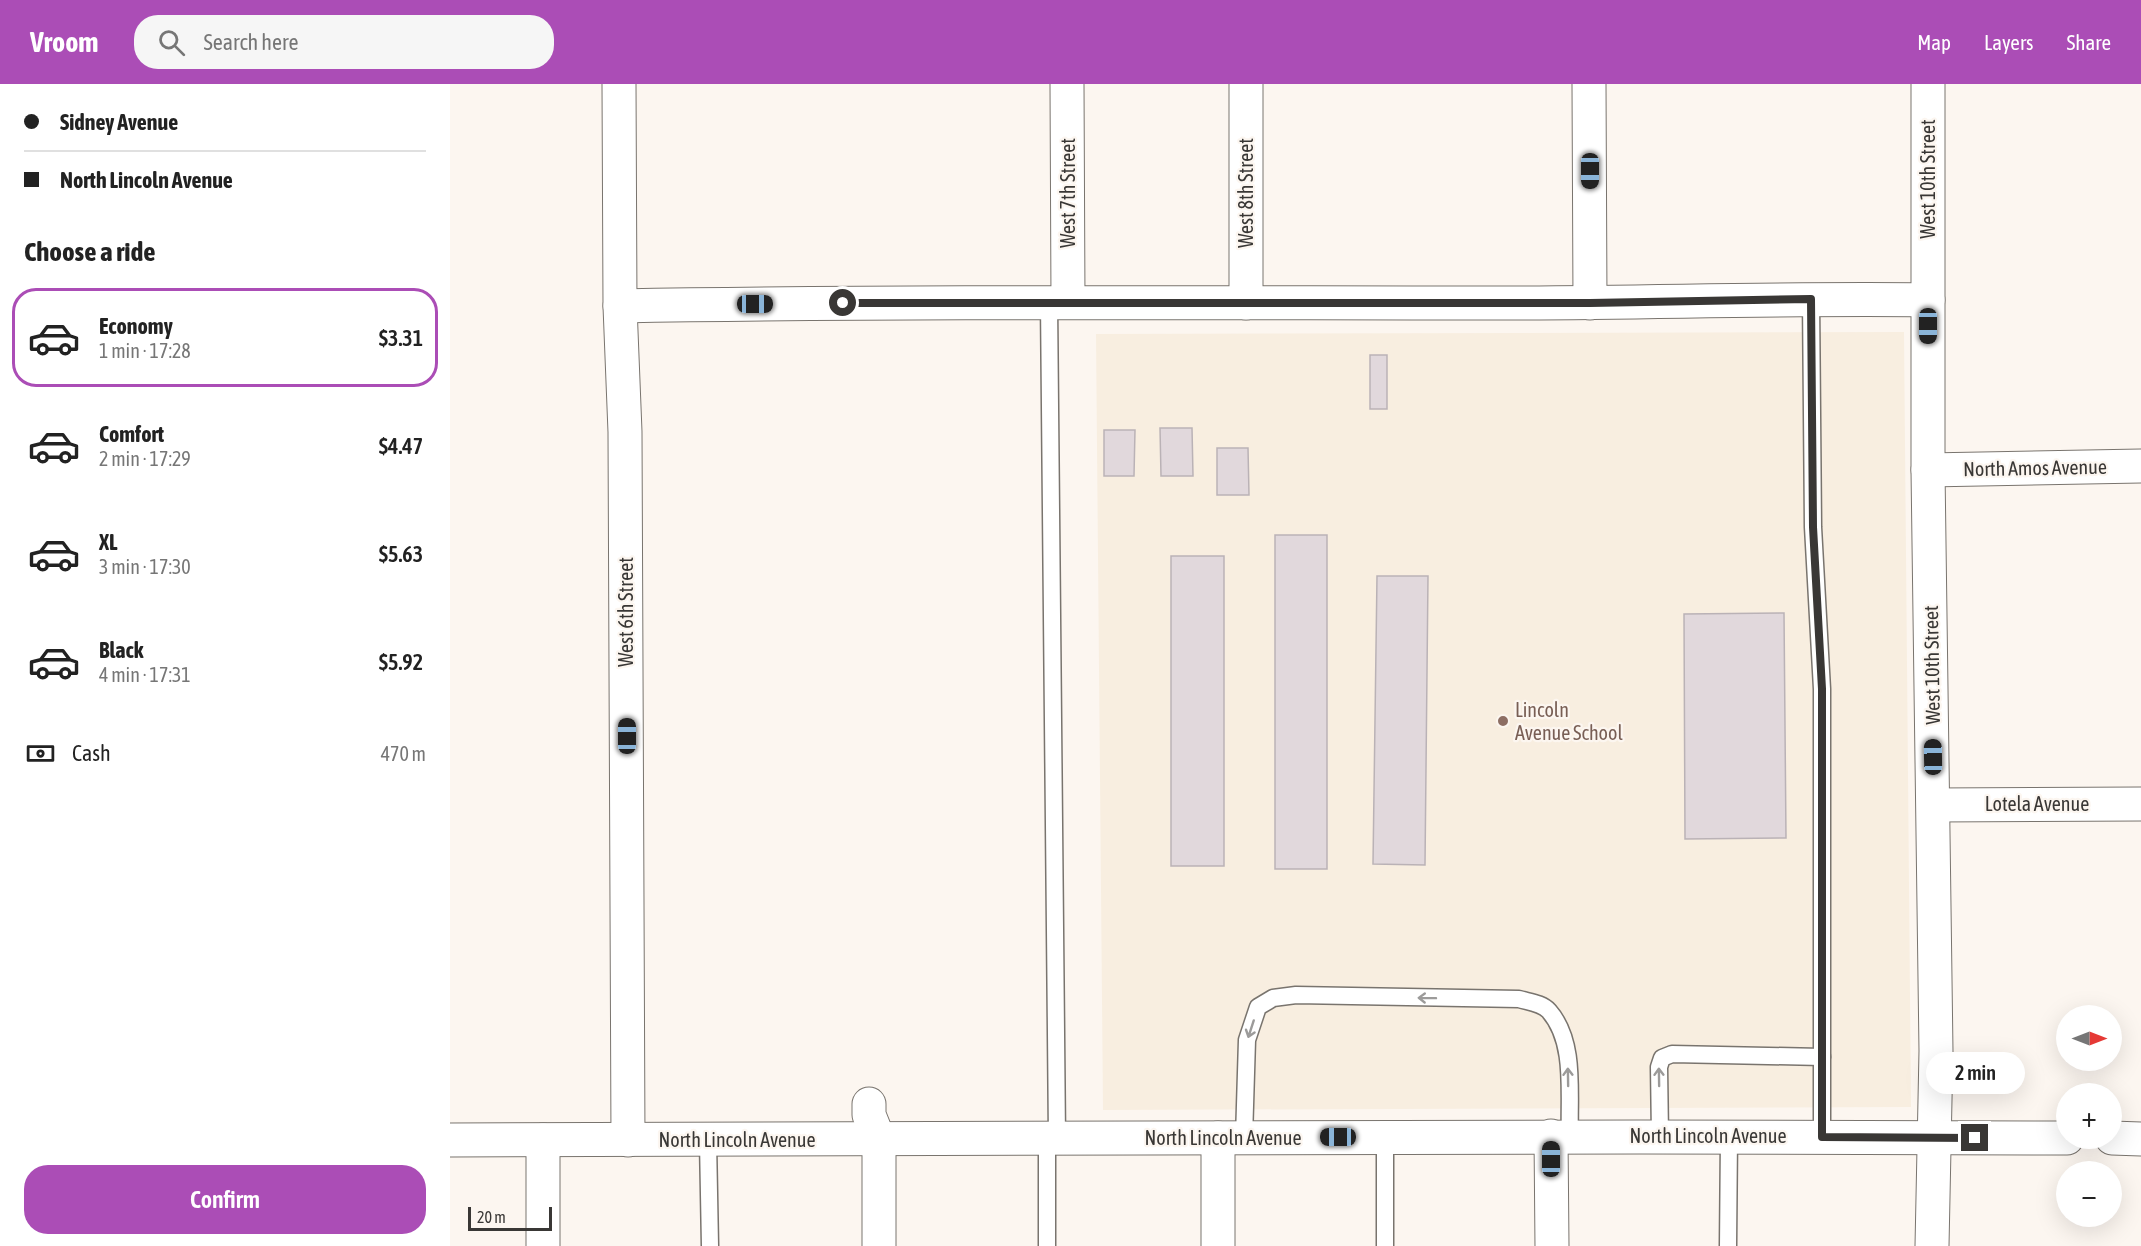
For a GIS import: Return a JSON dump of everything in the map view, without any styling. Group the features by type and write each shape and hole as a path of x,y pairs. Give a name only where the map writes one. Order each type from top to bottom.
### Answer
{"street":[{"name":"West 6th Street","path":"619,84 620,306 625,432 628,1140"},
{"name":"West 7th Street","path":"1059,302 1067,84"},
{"name":"West 8th Street","path":"1246,84 1246,303"},
{"path":"1589,84 1590,303"},
{"name":"West 10th Street","path":"1928,84 1928,470 1934,805 1935,1137 1932,1246"},
{"path":"620,306 1059,302 1590,303 1811,299 1928,300"},
{"name":"North Amos Avenue","path":"1928,470 2141,466"},
{"name":"Lotela Avenue","path":"1934,805 2141,804"},
{"path":"869,1104 869,1115 879,1140 879,1246"},
{"path":"1552,1246 1560,1136"},
{"name":"North Lincoln Avenue","path":"450,1140 708,1141 1560,1136 2056,1138"},
{"path":"1218,1246 1231,1138"},
{"path":"2122,1138 2141,1139"},
{"path":"543,1140 543,1246"}],"lane":[{"path":"1811,299 1813,527 1822,689 1822,1137"},
{"path":"1047,1246 1052,1138 1059,302"},
{"path":"1231,1138 1247,1040 1258,1007 1273,998 1296,995 1519,999 1536,1003 1548,1010 1560,1031 1568,1056 1560,1136"},
{"path":"1660,1136 1659,1067 1662,1058 1672,1054 1822,1057"},
{"path":"1728,1246 1729,1136"},
{"path":"1385,1137 1385,1246"},
{"path":"708,1141 710,1246"}],"shaded area":[{"name":"Lincoln Avenue School","path":"1904,332 1911,1107 1103,1110 1096,334"}],"building":[{"path":"1370,355 1387,355 1387,409 1370,409"},
{"path":"1160,428 1192,428 1193,476 1161,476"},
{"path":"1104,430 1135,430 1134,476 1104,476"},
{"path":"1217,448 1248,448 1249,495 1217,495"},
{"path":"1275,535 1327,535 1327,869 1275,869"},
{"path":"1171,556 1224,556 1224,866 1171,866"},
{"path":"1377,576 1428,576 1425,865 1373,864"},
{"path":"1784,613 1786,838 1685,839 1684,614"}],"place":[{"name":"Lincoln Avenue School","path":"1503,721"}],"route":[{"path":"843,303 1590,303 1811,299 1813,527 1822,689 1822,1137 1975,1138"}]}
